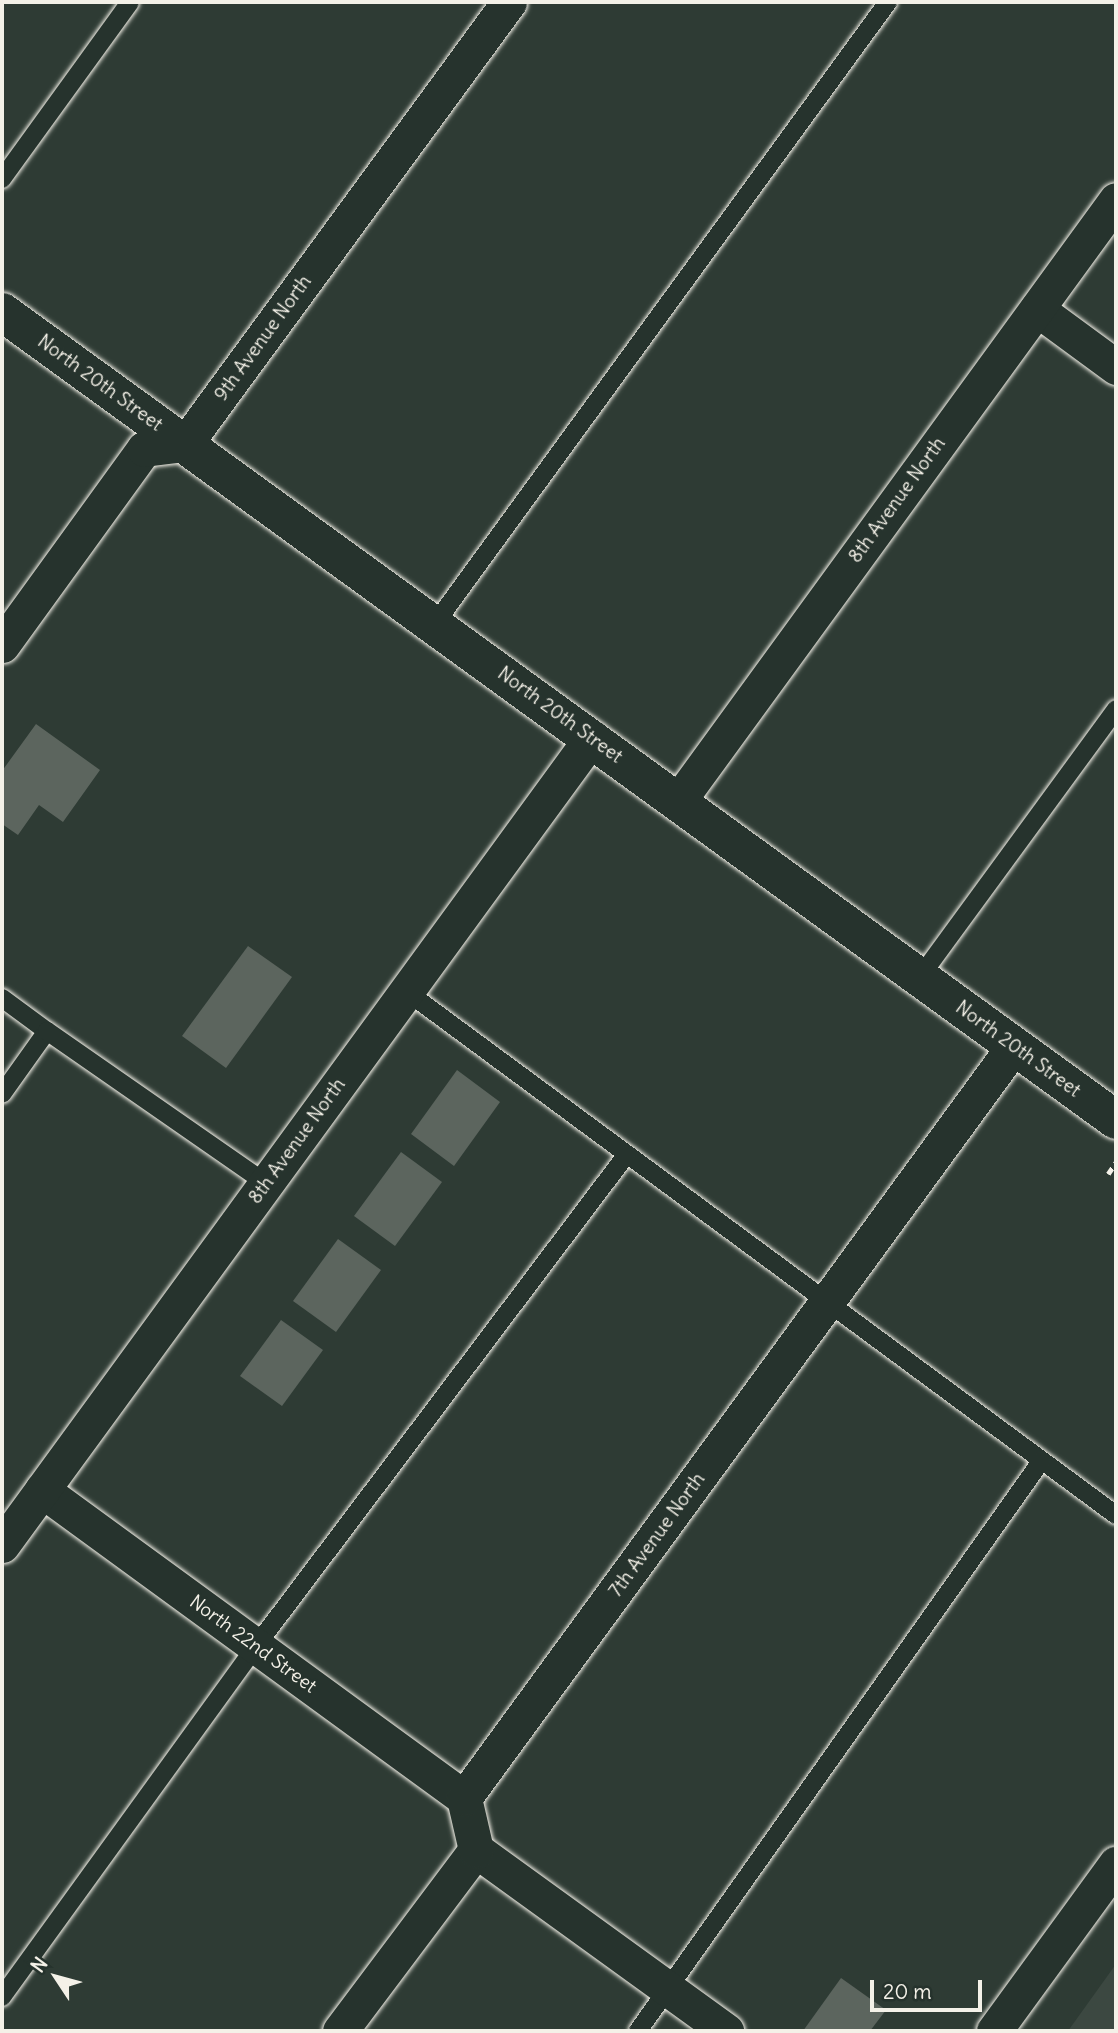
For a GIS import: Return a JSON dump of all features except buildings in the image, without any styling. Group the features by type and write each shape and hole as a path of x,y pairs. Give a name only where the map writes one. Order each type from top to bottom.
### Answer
{"street":[{"name":"9th Avenue North","path":"185,444 509,2"},
{"name":"8th Avenue North","path":"678,800 1116,200"},
{"path":"1037,309 1116,368"},
{"name":"North 20th Street","path":"2,312 592,737 1116,1120"},
{"path":"2,645 144,449 185,444"},
{"name":"8th Avenue North","path":"2,1545 592,737"},
{"name":"7th Avenue North","path":"464,1798 1014,1046"},
{"name":"North 22nd Street","path":"42,1490 464,1798"},
{"path":"464,1798 476,1850 726,2031"},
{"path":"340,2031 476,1850"},
{"path":"994,2031 1116,1864"}],"lane":[{"path":"2,179 130,2"},
{"path":"434,625 888,2"},
{"path":"920,977 1116,709"},
{"path":"406,991 1116,1515"},
{"path":"2,999 266,1183"},
{"path":"2,1094 47,1031"},
{"path":"2,1997 256,1646 627,1154"},
{"path":"638,2031 1042,1460"}],"path":[{"path":"1108,1174 1116,1162"}],"shaded area":[{"path":"1116,1964 1116,2031 1068,2031"}]}
